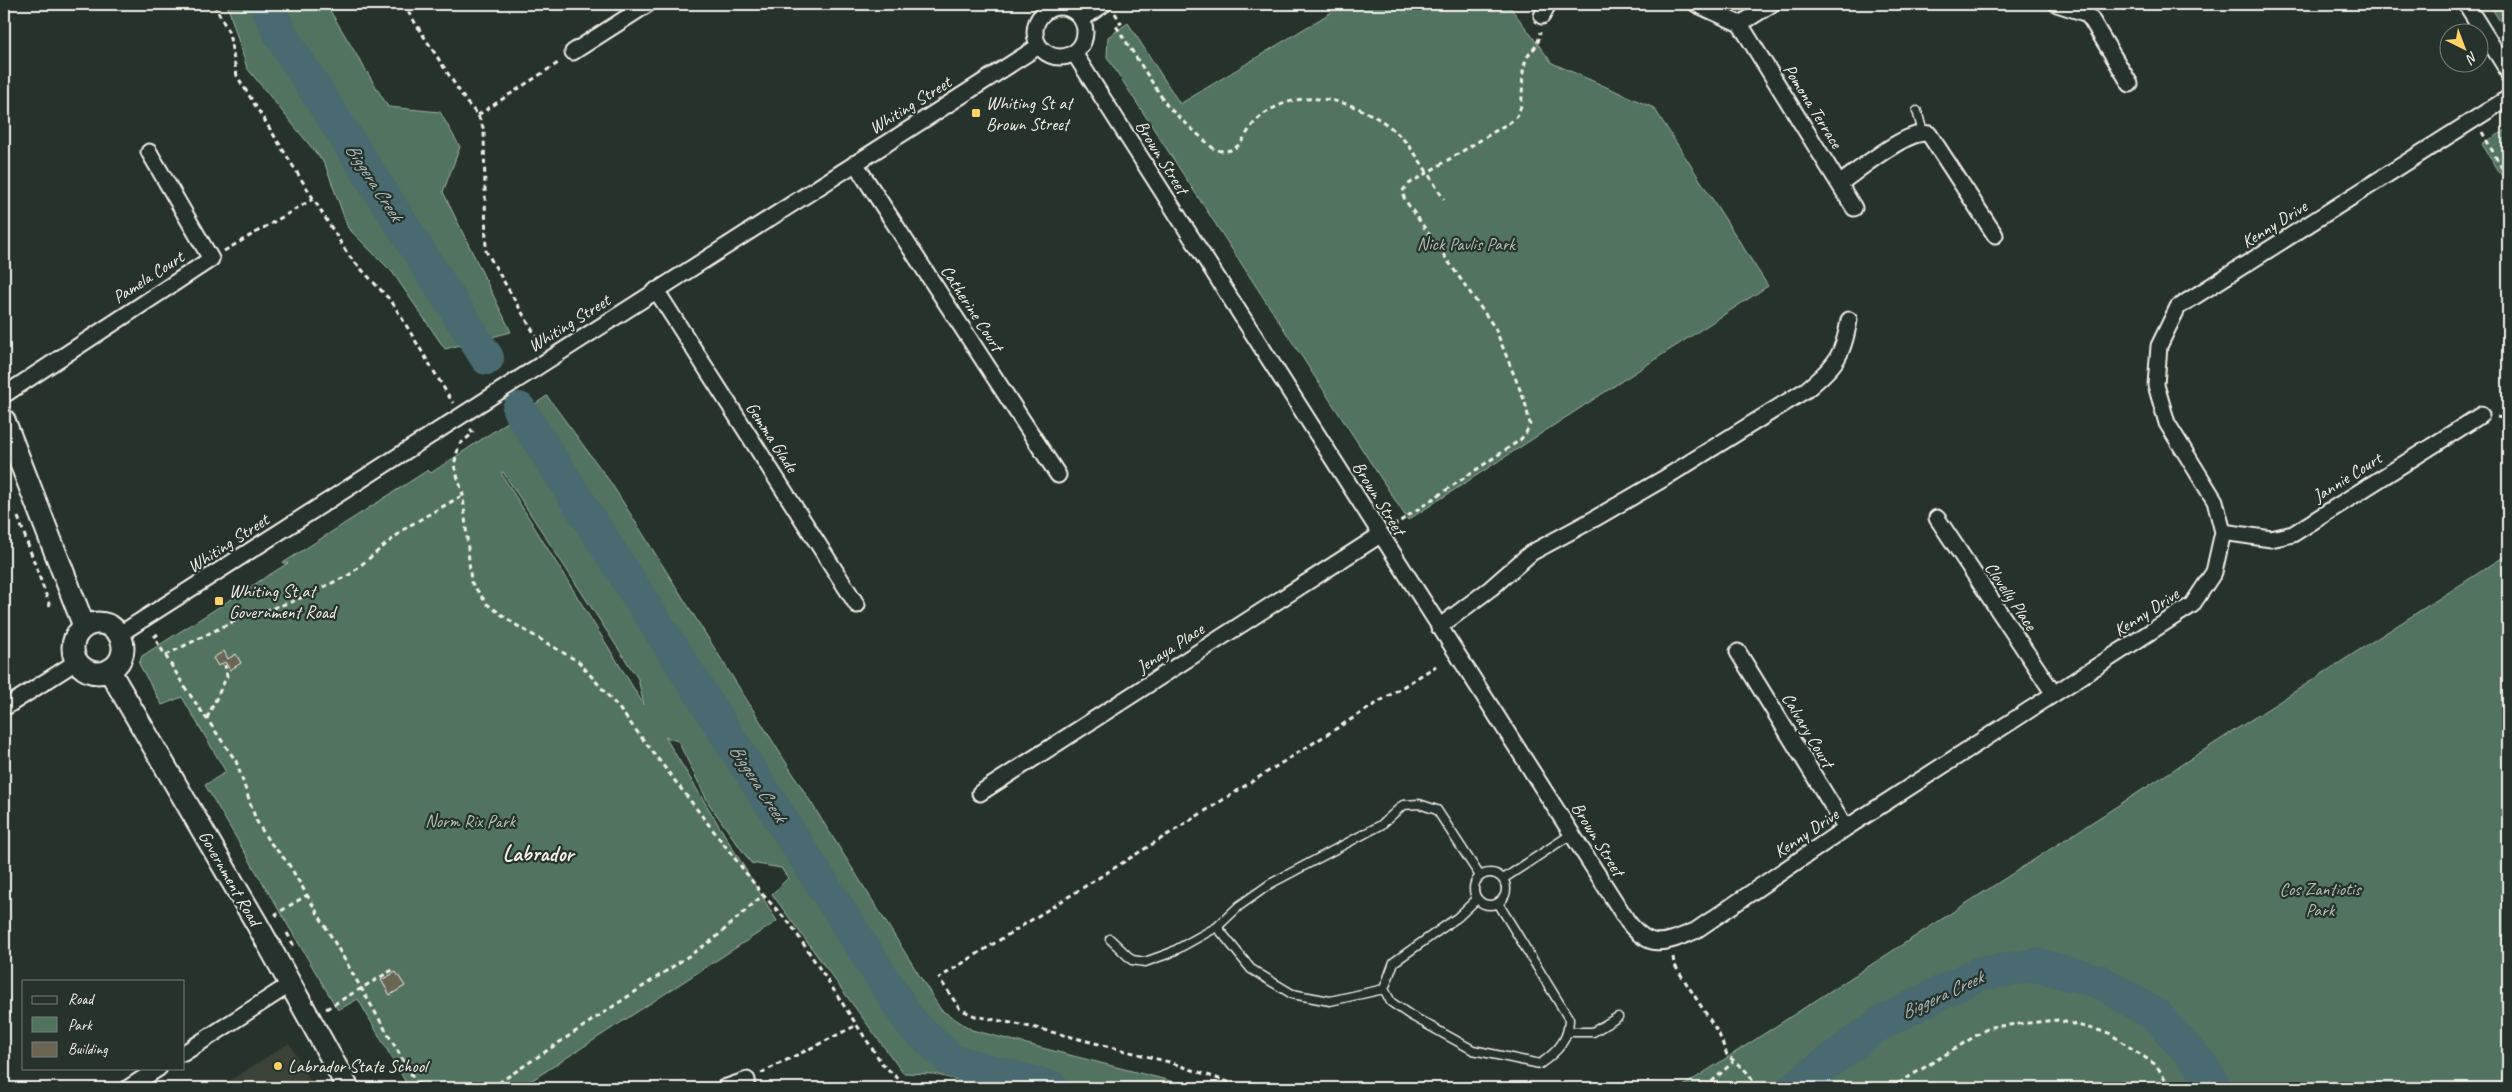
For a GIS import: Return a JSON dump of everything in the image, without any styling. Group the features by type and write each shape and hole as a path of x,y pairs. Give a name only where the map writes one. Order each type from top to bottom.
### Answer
{"main road":[{"path":"4,422 84,626"},
{"path":"100,622 114,628 120,634 123,651 121,659 109,670 100,673 91,672 76,662 73,642 77,633 84,626 100,622"},
{"name":"Government Road","path":"109,670 257,924 289,985 348,1088"}],"street":[{"path":"573,52 648,4"},
{"path":"1696,4 1740,24 1772,4"},
{"path":"2057,4 2085,13 2091,18 2130,84"},
{"path":"2466,4 2508,71"},
{"path":"1044,7 1066,7 1082,19 1084,26 1083,41 1074,53 1065,56 1055,56 1046,53 1039,46 1034,31 1044,7"},
{"path":"1082,19 1109,7"},
{"name":"Pomona Terrace","path":"1740,24 1854,208"},
{"name":"Whiting Street","path":"120,634 1039,46"},
{"name":"Brown Street","path":"1074,53 1380,535 1638,934 1653,943 1669,942"},
{"name":"Kenny Drive","path":"1669,942 1695,931 1846,828 2192,605 2214,572 2224,532 2215,501 2167,423 2156,385 2159,346 2178,307 2508,98"},
{"path":"1839,184 1909,136 1923,132 1929,134 1934,140 1995,234"},
{"name":"Pamela Court","path":"4,395 211,259 149,152"},
{"name":"Catherine Court","path":"854,163 1058,475"},
{"name":"Gemma Glade","path":"656,290 857,605"},
{"path":"1439,627 1484,594 1531,553 1594,520 1806,390 1826,373 1838,359 1846,344 1850,320"},
{"name":"Jannie Court","path":"2224,532 2271,539 2293,534 2481,415"},
{"name":"Clovelly Place","path":"1937,518 2054,694"},
{"name":"Jenaya Place","path":"980,793 1380,535"},
{"name":"Calvary Court","path":"1738,652 1846,828"},
{"path":"4,708 76,662"},
{"path":"185,1052 289,985"},
{"path":"128,1088 156,1070"},
{"path":"724,1088 748,1080"}],"lane":[{"path":"1917,111 1923,132"},
{"path":"1110,939 1132,960 1145,962 1170,953 1217,927 1239,906 1270,884 1381,825 1403,805 1419,804 1437,810 1480,876"},
{"path":"1503,879 1573,834"},
{"path":"1480,876 1493,873 1503,879"},
{"path":"1480,876 1474,888 1477,899 1487,905 1498,903 1505,893 1503,879"},
{"path":"1477,899 1458,917 1394,962 1384,989 1391,1002 1472,1050 1540,1064 1554,1054 1569,1032 1569,1019 1498,903"},
{"path":"1217,927 1251,969 1292,994 1330,1001 1384,989"},
{"path":"1569,1032 1593,1032 1618,1017"}],"path":[{"path":"214,4 229,33 237,76 349,256 392,302 452,401"},
{"path":"403,4 467,103 478,115 484,130 486,251 536,338"},
{"path":"1109,7 1121,23 1116,26 1168,108 1215,150 1225,152 1240,144 1256,120 1271,109 1309,97 1324,98 1367,114 1390,127 1407,144 1444,199"},
{"path":"1380,535 1520,440 1530,424 1525,402 1495,328 1405,200 1402,192 1408,185 1515,119 1520,113 1524,65 1527,56 1539,45 1545,10"},
{"path":"478,115 527,85 573,52"},
{"path":"2474,119 2496,152 2508,179"},
{"path":"211,259 313,198"},
{"path":"470,428 473,434 459,444 454,465 463,495 471,582 487,604 516,625 579,662 618,707 763,894 791,925 883,1065 901,1081 920,1088"},
{"path":"166,655 236,620 294,601 349,575 407,527 463,495"},
{"path":"17,514 50,606"},
{"path":"158,634 154,637 236,761 256,820 268,840 288,863 414,1079 421,1086 431,1088"},
{"path":"207,718 227,676 225,666"},
{"path":"1246,1088 1169,1062 1036,1028 975,1016 960,1009 939,978 1436,666"},
{"path":"491,1088 714,939 763,894"},
{"path":"281,922 276,914 307,895"},
{"path":"285,930 294,946 288,949"},
{"path":"1669,942 1674,964 1719,1034 1727,1055 1746,1071 1758,1088"},
{"path":"323,1011 394,969"},
{"path":"1891,1088 1990,1027 2057,1020 2108,1033 2156,1066 2171,1088"},
{"path":"748,1080 857,1025"},
{"path":"1705,1088 1734,1062"}],"shaded area":[{"name":"Labrador State School","path":"289,1043 315,1088 218,1088"}],"green space":[{"path":"227,4 326,4 388,107 440,112 460,147 443,192 511,332 445,349 393,273 348,228 325,164 247,68"},
{"name":"Nick Pavlis Park","path":"1345,4 1503,4 1510,7 1552,63 1654,108 1768,286 1408,520 1107,57 1108,37 1128,23 1180,104"},
{"path":"2489,4 2508,4 2508,34"},
{"path":"2508,129 2508,191 2502,176 2482,144"},
{"name":"Norm Rix Park","path":"547,396 611,483 941,1010 972,1030 1198,1088 979,1088 975,1085 934,1074 903,1073 772,894 788,878 781,868 751,863 709,804 678,741 665,737 777,921 520,1088 409,1088 358,999 338,1010 205,785 226,772 182,697 162,705 139,664 142,656 288,563 283,563 428,470 431,473","holes":["503,472 638,679 644,705 501,473"]},
{"name":"Cos Zantiotis Park","path":"2508,554 2508,1088 1680,1088"}],"building":[{"path":"224,651 228,659 236,654 241,663 230,670 225,662 218,666 213,658"},
{"path":"396,972 405,986 390,995 381,980"}],"waterway":[{"name":"Biggera Creek","path":"266,4 283,39 487,358"},
{"name":"Biggera Creek","path":"519,409 911,1023 952,1061 1052,1088"},
{"name":"Biggera Creek","path":"1794,1088 1881,1023 1978,974 2037,965 2101,982 2158,1017 2201,1065 2215,1088"}],"place":[{"name":"Whiting St at Brown Street","path":"976,113"},
{"name":"Whiting St at Government Road","path":"219,601"},
{"name":"Labrador State School","path":"278,1066"}],"district":[{"name":"Labrador","path":"538,854"}]}
